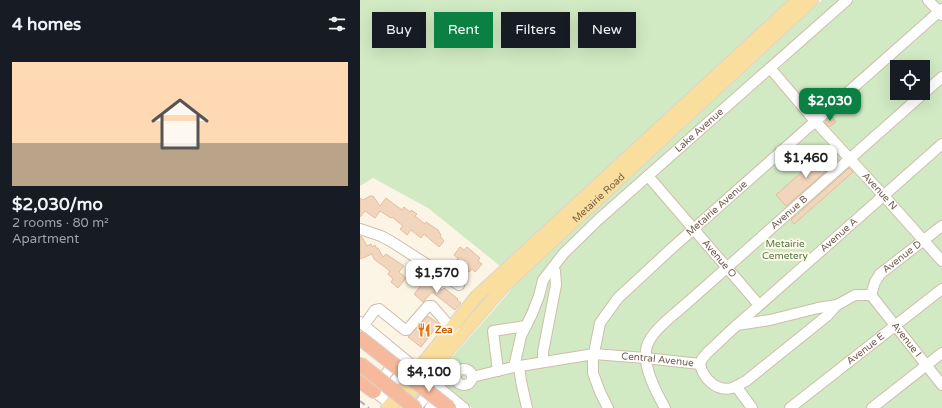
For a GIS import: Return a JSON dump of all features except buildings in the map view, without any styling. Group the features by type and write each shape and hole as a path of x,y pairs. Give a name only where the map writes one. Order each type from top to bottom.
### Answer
{"highway":[{"path":"361,328 449,408"},
{"path":"360,364 416,408"},
{"path":"360,381 388,403"}],"main road":[{"name":"Metairie Road","path":"456,332 476,298 798,0"},
{"name":"Metairie Road","path":"388,403 416,369 486,307 504,286 812,0"}],"street":[{"name":"Lake Avenue","path":"527,408 517,367 521,336 539,296 543,280 556,268 564,252 847,0"},
{"path":"928,0 941,12"},
{"name":"Metairie Avenue","path":"608,408 600,392 593,372 594,354 600,323 618,298 815,121 941,12"},
{"name":"Avenue N","path":"770,68 815,121 942,261"},
{"name":"Avenue B","path":"726,268 942,77"},
{"name":"Avenue A","path":"737,325 942,144"},
{"name":"Avenue O","path":"648,176 759,305"},
{"name":"Avenue D","path":"871,295 873,286 880,274 942,226"},
{"path":"360,229 381,236 392,242 459,285"},
{"path":"543,362 545,340 556,285 556,268"},
{"path":"665,408 655,389 648,370 645,358 647,346 655,332 726,268"},
{"name":"Avenue E","path":"790,408 942,290"},
{"path":"700,364 704,375 710,383 724,389 731,389 746,381 828,315 837,305 855,295 871,295"},
{"name":"Avenue I","path":"871,295 942,385"},
{"path":"476,298 486,307"},
{"path":"737,325 770,320 818,308 837,305"},
{"path":"456,332 432,306 428,306 407,330 379,309 376,310 361,328 400,354 464,408"},
{"name":"Central Avenue","path":"472,377 543,362 594,354 700,364 707,353 737,325"},
{"path":"498,371 493,331 526,326"},
{"path":"872,408 942,353"},
{"path":"388,403 400,354"},
{"path":"736,386 752,408"},
{"path":"416,408 440,388"},
{"path":"430,408 440,388"}],"green space":[{"path":"360,0 791,0 500,266 428,208 373,178 360,186"},
{"name":"Metairie Cemetery","path":"822,0 942,0 942,408 472,408 434,378 518,281"}],"railway":[{"path":"360,401 369,408"}],"place":[{"name":"Zea","path":"424,330"}]}
